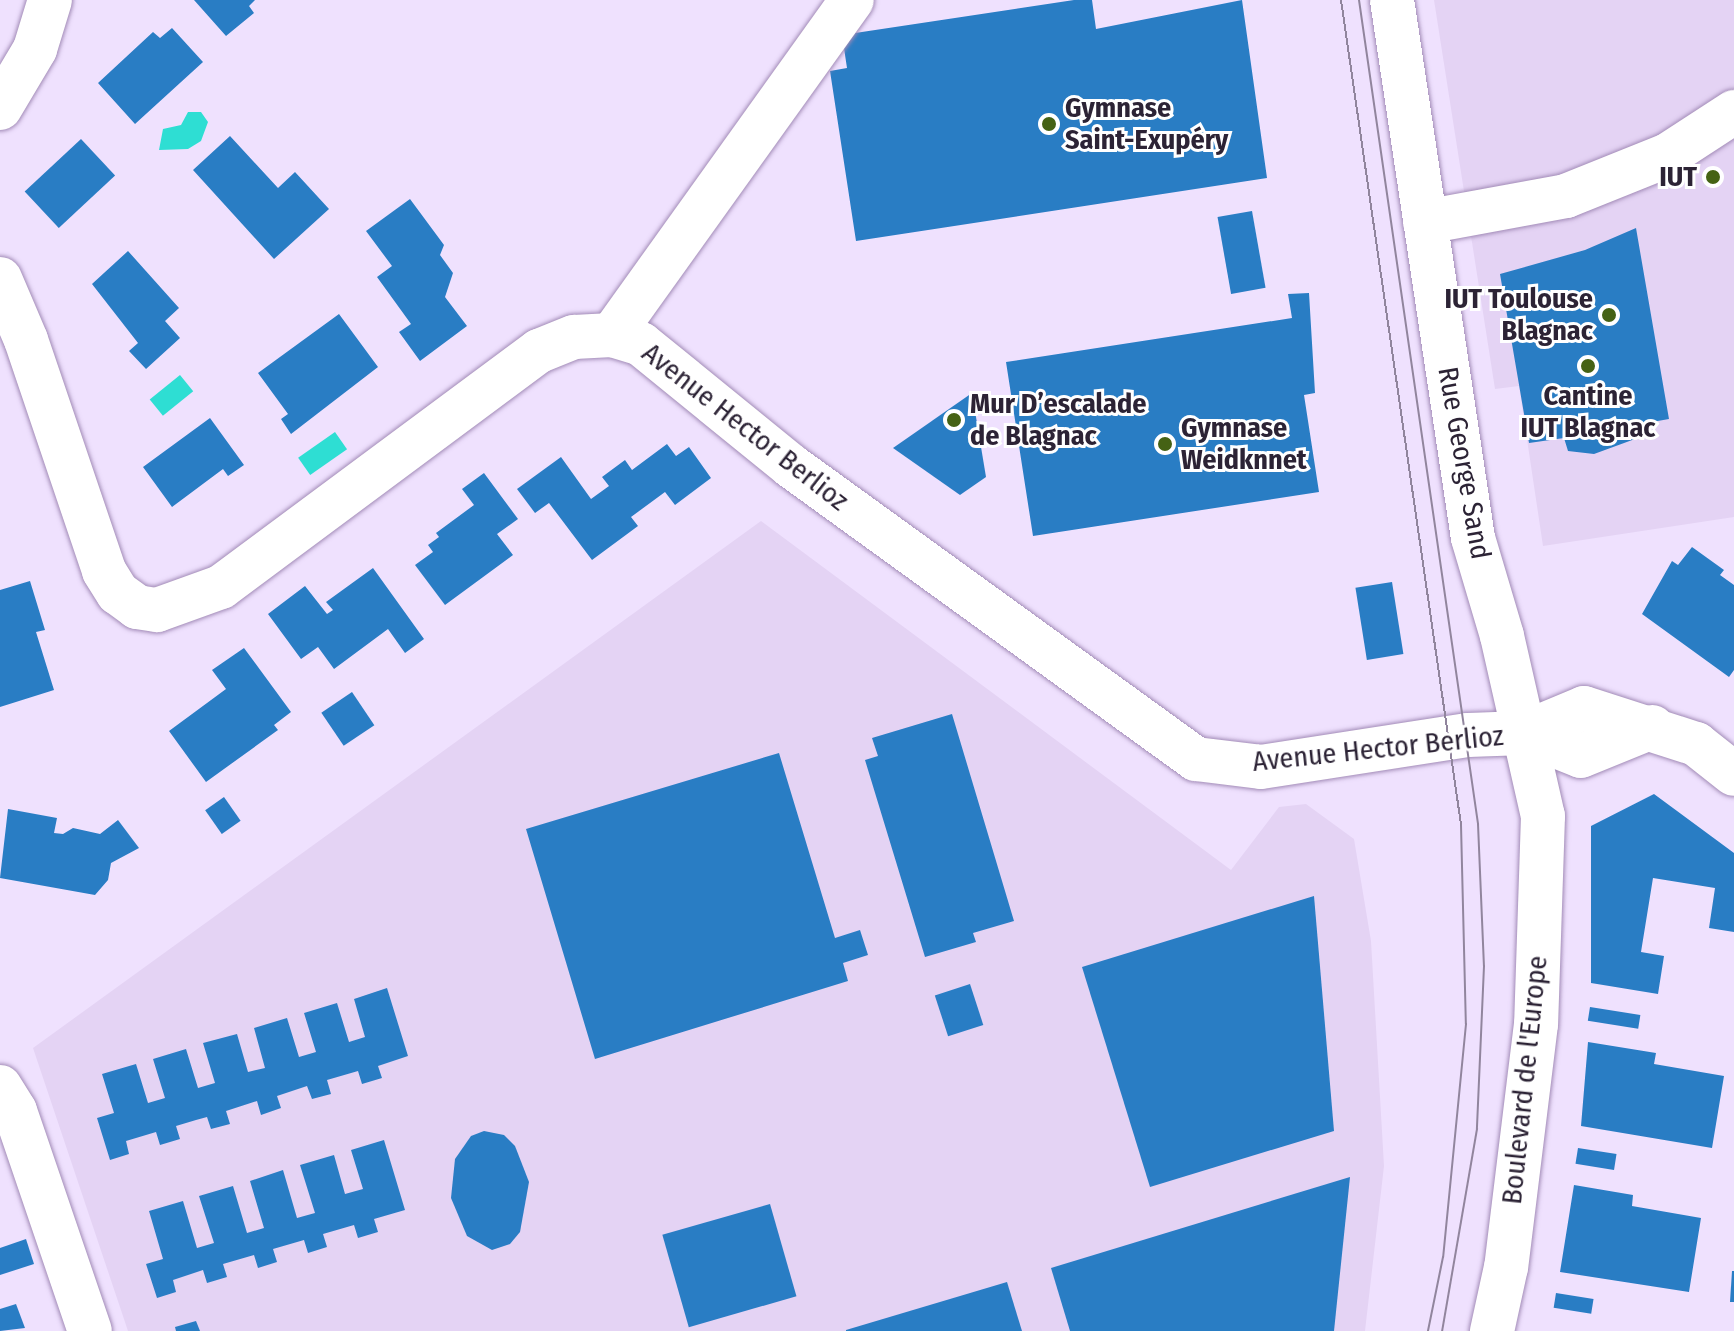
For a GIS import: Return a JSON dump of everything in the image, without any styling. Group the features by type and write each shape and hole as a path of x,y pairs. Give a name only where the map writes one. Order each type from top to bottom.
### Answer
{"street":[{"path":"0,108 35,49 50,0"},
{"path":"612,335 852,0"},
{"name":"Rue George Sand","path":"1392,0 1473,538 1524,733"},
{"path":"1425,222 1566,196 1668,155 1734,112"},
{"name":"Avenue Hector Berlioz","path":"0,279 26,340 104,571 118,593 137,607 157,610 221,587 539,351 574,337 612,335 641,344 791,466 1196,759 1261,767 1468,735 1524,733"},
{"path":"1524,733 1584,708 1652,727 1696,744 1734,774"},
{"name":"Boulevard de l'Europe","path":"1492,1331 1506,1267 1536,1024 1543,816 1524,733"},
{"path":"0,1087 15,1111 90,1331"}],"shaded area":[{"name":"IUT Toulouse Blagnac","path":"1434,0 1734,0 1734,517 1543,546 1519,386 1495,389"},
{"path":"188,112 201,112 208,122 201,141 188,149 159,150 163,129 181,125"},
{"path":"180,375 193,391 163,416 150,400"},
{"path":"335,432 347,449 310,475 298,458"},
{"path":"761,521 1231,870 1279,807 1306,804 1354,839 1371,941 1384,1166 1365,1331 128,1331 33,1048"}],"building":[{"path":"194,0 255,0 249,6 254,13 226,36"},
{"name":"Gymnase Saint-Exupéry","path":"1074,0 1092,0 1096,29 1242,0 1267,178 856,241 830,71 847,68 842,35"},
{"path":"172,28 203,62 135,124 98,83 153,32 160,38"},
{"path":"230,136 278,188 295,172 329,209 274,259 193,170"},
{"path":"81,139 115,176 59,228 25,192"},
{"path":"410,199 444,245 440,255 453,273 445,297 467,326 420,361 399,332 411,324 377,277 392,266 366,231"},
{"path":"1252,211 1266,288 1231,294 1218,217"},
{"name":"Cantine IUT Blagnac","path":"1636,228 1669,419 1635,425 1635,439 1594,454 1568,451 1564,438 1529,443 1500,274 1585,250"},
{"path":"128,251 179,308 165,321 180,338 146,369 129,351 138,343 92,284"},
{"name":"Gymnase Weidknnet","path":"1309,293 1315,393 1304,395 1319,492 1033,536 1006,362 1292,318 1288,294"},
{"path":"339,314 378,367 291,434 281,419 288,414 258,373"},
{"name":"Mur D’escalade de Blagnac","path":"972,393 986,477 960,495 893,448"},
{"path":"210,418 244,465 228,476 223,469 172,507 143,467"},
{"path":"667,444 676,456 689,447 711,478 675,505 665,492 631,517 638,526 592,560 549,503 535,513 517,489 561,457 591,499 609,486 602,477 625,460 632,470"},
{"path":"484,473 518,519 497,534 513,555 445,605 415,565 433,552 428,545 439,537 436,533 474,505 462,489"},
{"path":"1692,547 1724,570 1720,575 1734,585 1734,670 1729,677 1642,614 1672,561 1678,565"},
{"path":"373,568 424,639 405,653 388,629 334,669 318,647 301,659 268,614 305,586 327,614 333,610 326,602"},
{"path":"30,581 45,630 36,632 54,690 0,707 0,590"},
{"path":"1392,582 1403,654 1367,660 1355,588"},
{"path":"244,648 291,712 274,725 278,730 206,782 169,731 226,689 212,670"},
{"path":"352,692 374,725 344,746 321,713"},
{"path":"952,714 1014,921 973,933 976,942 925,957 865,760 878,756 872,738"},
{"path":"779,753 835,938 860,930 868,955 843,963 848,981 595,1059 526,829"},
{"path":"1654,794 1734,853 1734,932 1709,928 1715,888 1653,878 1641,952 1664,956 1658,994 1591,983 1591,826"},
{"path":"224,797 241,821 222,834 205,810"},
{"path":"8,809 57,818 54,833 63,834 73,828 100,834 118,820 139,848 111,863 108,880 95,895 0,878"},
{"path":"1314,896 1334,1131 1150,1187 1082,967"},
{"path":"970,984 983,1025 948,1036 935,995"},
{"path":"387,988 408,1056 378,1066 382,1078 362,1084 358,1071 327,1080 331,1094 312,1099 307,1086 277,1096 281,1108 261,1115 257,1101 226,1111 230,1124 211,1129 207,1117 176,1126 180,1139 160,1145 156,1132 126,1141 129,1154 110,1160 97,1118 114,1113 102,1074 136,1064 148,1103 165,1098 153,1059 186,1049 198,1088 215,1083 203,1043 237,1034 248,1072 265,1068 254,1028 287,1018 299,1057 316,1052 304,1013 337,1003 349,1042 365,1037 354,999"},
{"path":"1590,1007 1640,1015 1638,1029 1588,1021"},
{"path":"1588,1042 1656,1053 1654,1064 1724,1076 1712,1148 1581,1126"},
{"path":"484,1131 504,1135 515,1146 529,1182 520,1232 510,1244 492,1250 467,1236 451,1198 455,1159 471,1136"},
{"path":"384,1140 405,1210 374,1219 378,1232 358,1238 354,1225 323,1234 327,1247 308,1253 304,1240 273,1249 277,1262 258,1268 254,1255 223,1264 227,1277 207,1283 203,1270 173,1280 176,1292 157,1298 146,1264 163,1259 149,1211 183,1201 197,1248 214,1243 199,1196 233,1186 247,1233 264,1228 250,1181 283,1170 297,1218 315,1213 300,1165 334,1155 345,1194 363,1189 351,1150"},
{"path":"1578,1148 1617,1154 1614,1170 1575,1164"},
{"path":"1350,1177 1334,1331 1070,1331 1051,1268"},
{"path":"1574,1185 1633,1195 1632,1206 1701,1218 1689,1292 1560,1272"},
{"path":"770,1204 796,1296 689,1327 662,1235"},
{"path":"26,1239 34,1264 0,1275 0,1248"},
{"path":"1732,1271 1734,1302 1730,1302"},
{"path":"1007,1282 1022,1331 846,1331 846,1330"},
{"path":"1556,1293 1594,1299 1591,1314 1554,1308"},
{"path":"16,1304 25,1328 0,1331 0,1309"},
{"path":"196,1321 200,1331 176,1331 175,1327"}],"tram line":[{"path":"1341,0 1461,825 1466,1024 1443,1257 1428,1331"},
{"path":"1359,0 1478,824 1484,966 1477,1129 1442,1331"}],"place":[{"name":"Gymnase Saint-Exupéry","path":"1049,124"},
{"name":"IUT","path":"1713,177"},
{"name":"IUT Toulouse Blagnac","path":"1609,315"},
{"name":"Cantine IUT Blagnac","path":"1588,366"},
{"name":"Mur D’escalade de Blagnac","path":"954,420"},
{"name":"Gymnase Weidknnet","path":"1165,444"}]}
